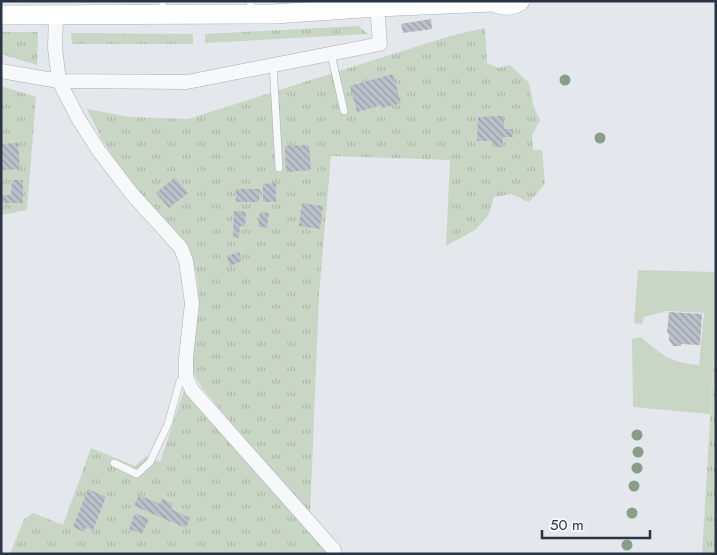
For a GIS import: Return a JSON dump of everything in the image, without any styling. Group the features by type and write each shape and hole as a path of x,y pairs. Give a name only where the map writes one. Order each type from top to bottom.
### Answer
{"main road":[{"path":"377,7 402,1"},
{"path":"2,14 56,15 162,8 250,8 336,5 377,7 492,2 508,6 520,1"}],"street":[{"path":"1,71 59,81 187,82 380,44 377,7"},
{"path":"56,15 55,48 59,81 78,118 99,152 132,194 181,248 186,261 192,304 186,358 186,377 192,390 336,552"}],"lane":[{"path":"331,54 344,111"},
{"path":"273,65 279,168"},
{"path":"114,463 137,474 150,462 168,424 180,381 186,377"}],"green space":[{"path":"358,26 368,34 205,43 205,34"},
{"path":"485,28 487,63 498,68 510,65 529,83 534,108 540,120 532,135 533,150 542,150 545,184 529,202 511,194 494,197 488,216 475,230 446,246 450,160 331,156 319,294 310,516 202,388 191,369 193,342 199,311 198,286 196,273 186,246 123,172 102,140 87,109 130,117 188,119 450,36"},
{"path":"1,32 38,32 37,65 1,54"},
{"path":"71,33 193,34 193,44 72,44"},
{"path":"1,86 36,97 27,210 1,215"},
{"path":"638,270 716,272 716,323 710,414 633,407 632,339 641,337 667,357 699,365 704,313 667,311 644,317 642,324 634,323"},
{"path":"716,323 716,554 702,554"},
{"path":"184,390 335,554 10,554 24,519 33,513 63,525 91,448 135,466 146,456 160,462"}],"building":[{"path":"431,19 432,29 403,33 401,24"},
{"path":"393,74 401,103 382,108 381,105 357,112 350,86"},
{"path":"504,116 504,129 513,129 513,137 503,137 503,147 492,147 492,141 477,141 478,117"},
{"path":"18,143 20,169 1,170 1,144"},
{"path":"309,145 311,170 286,172 285,146"},
{"path":"175,177 188,193 169,208 156,193"},
{"path":"12,180 23,180 23,203 1,203 1,195 11,195"},
{"path":"276,183 276,202 263,202 263,184"},
{"path":"236,189 260,189 259,202 236,202"},
{"path":"302,203 323,206 320,229 299,226"},
{"path":"234,211 246,212 245,227 240,226 239,238 233,237"},
{"path":"260,212 269,213 267,228 258,226"},
{"path":"239,252 242,261 230,266 227,256"},
{"path":"669,312 702,314 700,345 681,344 681,346 673,346 667,333"},
{"path":"88,489 106,497 93,530 86,527 84,532 73,527"},
{"path":"139,495 160,504 162,499 173,504 171,509 190,518 186,528 134,506"},
{"path":"135,513 149,519 142,534 129,529"}]}
